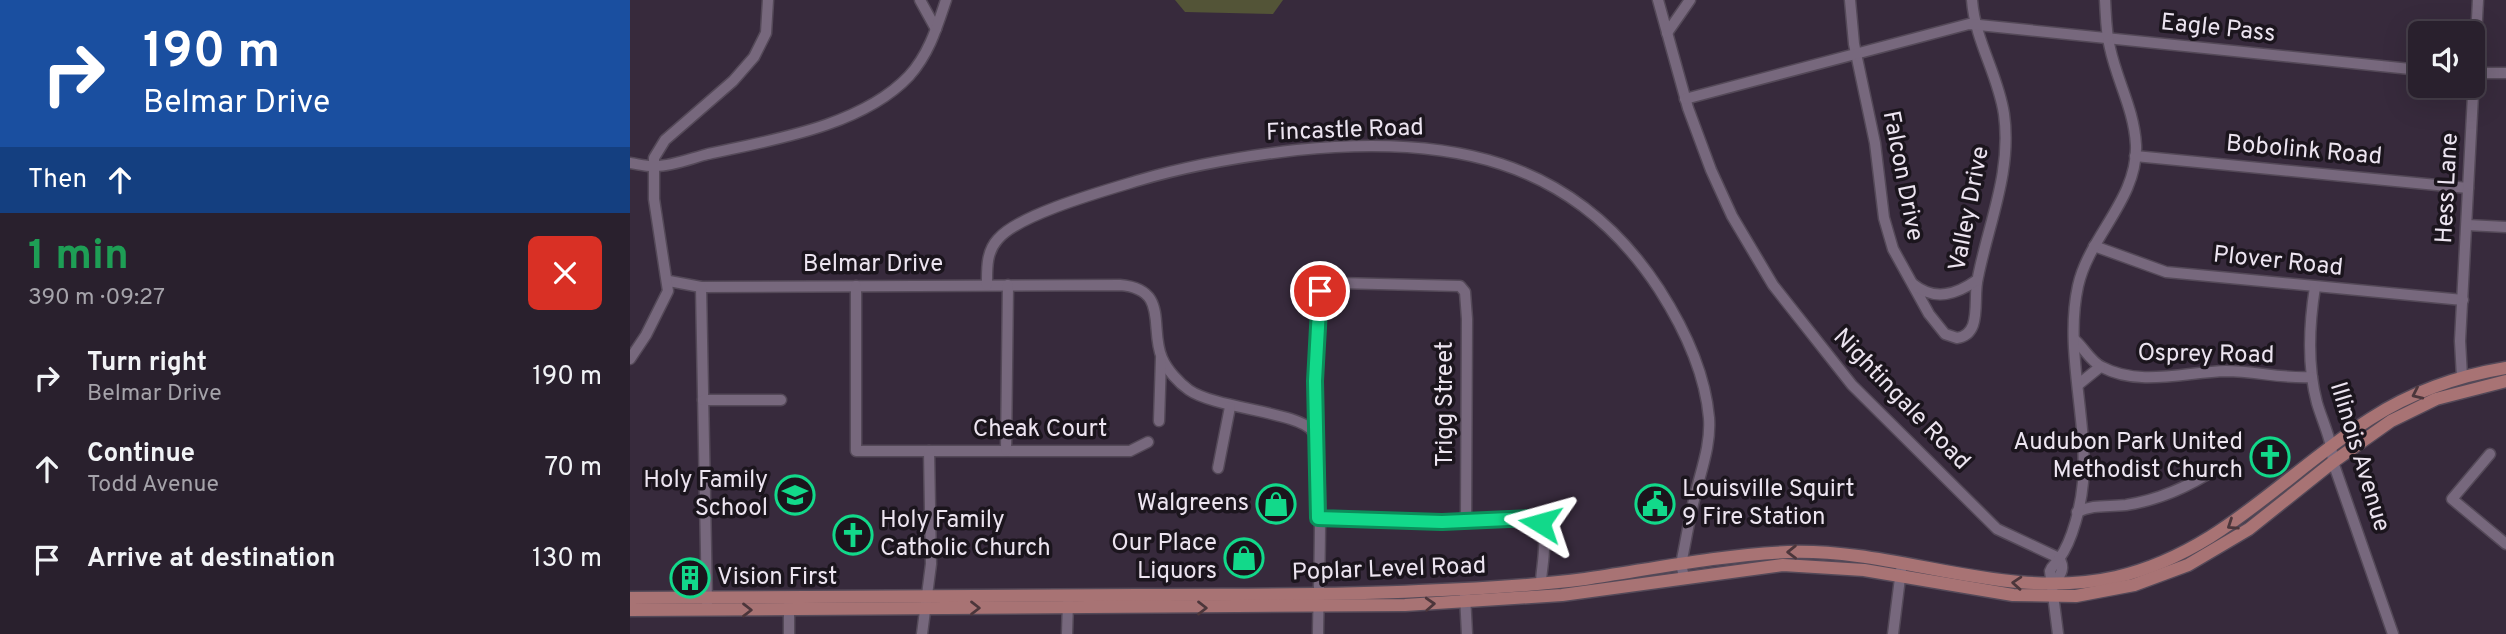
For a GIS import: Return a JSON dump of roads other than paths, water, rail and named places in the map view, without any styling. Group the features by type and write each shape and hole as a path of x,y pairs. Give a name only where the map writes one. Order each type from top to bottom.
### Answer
{"main road":[{"name":"Poplar Level Road","path":"2053,590 2115,577 2180,555 2244,517 2332,447 2393,405 2420,391 2462,377 2506,368"},
{"name":"Poplar Level Road","path":"630,610 707,604 1318,600 1562,595 1751,555 1808,552 1901,570 2053,590 2112,590 2188,565 2249,529 2333,461 2412,410 2444,397 2506,381"},
{"name":"Poplar Level Road","path":"1464,596 1541,583 1682,571"},
{"name":"Poplar Level Road","path":"630,598 707,604"}],"street":[{"path":"630,359 668,291 669,281 654,204 654,159 664,140 733,81 754,57 766,33 768,0"},
{"path":"920,0 936,29"},
{"path":"630,163 655,167 808,131 861,108 910,75 924,57 946,0"},
{"name":"Nightingale Road","path":"1658,0 1685,99 1732,216 1763,270 1818,345 1852,385 1997,529 2059,558"},
{"path":"1667,33 1690,0"},
{"name":"Falcon Drive","path":"1850,0 1855,53 1875,143 1884,218 1893,249 1907,278 1941,330 1957,338"},
{"name":"Valley Drive","path":"1957,338 1968,334 1972,326 1977,280 2003,178 2005,135 1998,91 1975,25 1972,0"},
{"path":"2059,634 2053,590 2062,573 2063,564 2059,558 2077,512 2081,491 2083,447 2075,340 2077,289 2084,264 2122,201 2135,156 2130,106 2108,39 2105,0"},
{"name":"Hess Lane","path":"2477,21 2479,0"},
{"name":"Eagle Pass","path":"1685,99 1952,27 1975,25 2408,69"},
{"path":"2485,73 2506,73"},
{"name":"Hess Lane","path":"2462,377 2460,347 2472,98"},
{"name":"Fincastle Road","path":"986,285 990,251 1001,236 1012,229 1081,199 1181,169 1265,154 1384,145 1457,150 1520,170 1574,202 1629,249 1662,294 1692,350 1707,400 1708,443 1682,571"},
{"name":"Bobolink Road","path":"2135,156 2468,188"},
{"path":"2467,225 2506,227"},
{"name":"Plover Road","path":"2094,246 2166,272 2463,300"},
{"path":"1907,278 1920,289 1937,295 1962,290 1977,280"},
{"name":"Belmar Drive","path":"669,281 701,287 1120,285 1137,288 1154,306 1161,358 1160,421"},
{"name":"Trigg Street","path":"1316,438 1317,306 1320,291 1326,286 1338,283 1455,284 1463,289 1467,319 1466,519"},
{"path":"1006,450 1008,285"},
{"name":"Cheak Court","path":"856,286 856,451 1130,451 1148,443"},
{"path":"701,287 707,604"},
{"name":"Illinois Avenue","path":"2315,287 2309,361 2318,406 2332,447 2333,461 2393,634"},
{"path":"2075,340 2100,367 2079,384"},
{"path":"1161,358 1189,390 1230,407 1301,423 1311,429 1316,438 1318,634"},
{"name":"Osprey Road","path":"2100,367 2143,377 2227,371 2293,378 2312,377"},
{"path":"703,400 780,400"},
{"path":"1218,468 1230,407"},
{"path":"922,634 931,564 929,451"},
{"path":"2490,454 2452,499 2506,544"},
{"path":"2077,512 2094,504 2122,505 2158,498 2217,468"},
{"path":"2081,491 2094,504"},
{"path":"1318,518 1442,522 1466,519 1536,520 1543,534 1541,583"},
{"path":"1893,634 1901,570"},
{"path":"1464,596 1466,634"},
{"path":"1067,634 1068,602"},
{"path":"789,603 789,634"}],"place":[{"name":"Audubon Park United Methodist Church","path":"2270,457"},
{"name":"Holy Family School","path":"795,495"},
{"name":"Walgreens","path":"1276,504"},
{"name":"Louisville Squirt 9 Fire Station","path":"1655,504"},
{"name":"Holy Family Catholic Church","path":"853,535"},
{"name":"Our Place Liquors","path":"1244,558"},
{"name":"Vision First","path":"690,578"}]}
